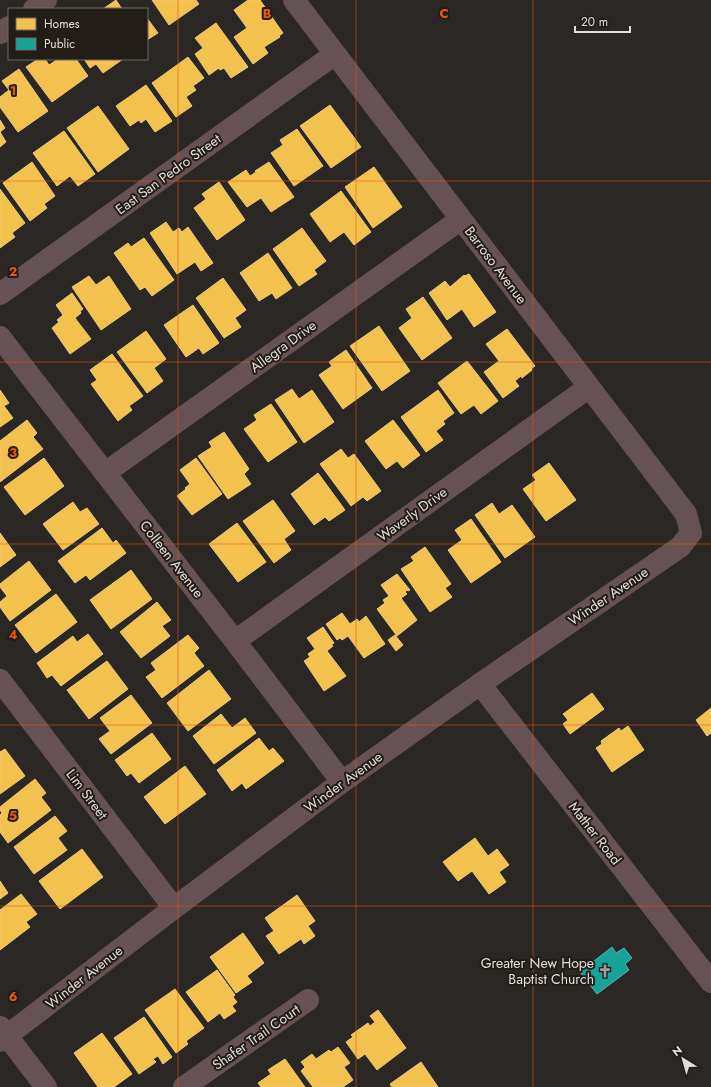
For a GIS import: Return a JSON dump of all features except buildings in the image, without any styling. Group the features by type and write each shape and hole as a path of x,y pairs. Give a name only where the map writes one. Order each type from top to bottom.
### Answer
{"street":[{"path":"35,8 46,0"},
{"name":"Barroso Avenue","path":"294,0 686,514 691,533"},
{"path":"0,33 8,27"},
{"name":"East San Pedro Street","path":"0,294 335,54"},
{"name":"Allegra Drive","path":"105,473 461,219"},
{"name":"Colleen Avenue","path":"0,337 342,782"},
{"name":"Waverly Drive","path":"235,641 589,387"},
{"name":"Winder Avenue","path":"2,1035 342,782 480,684 680,547 691,533"},
{"name":"Lim Street","path":"0,680 174,908"},
{"name":"Mather Road","path":"480,684 711,982"},
{"name":"Shafer Trail Court","path":"184,1087 308,1000"},
{"path":"2,1035 46,1087"}],"place":[{"name":"Greater New Hope Baptist Church","path":"605,971"}]}
